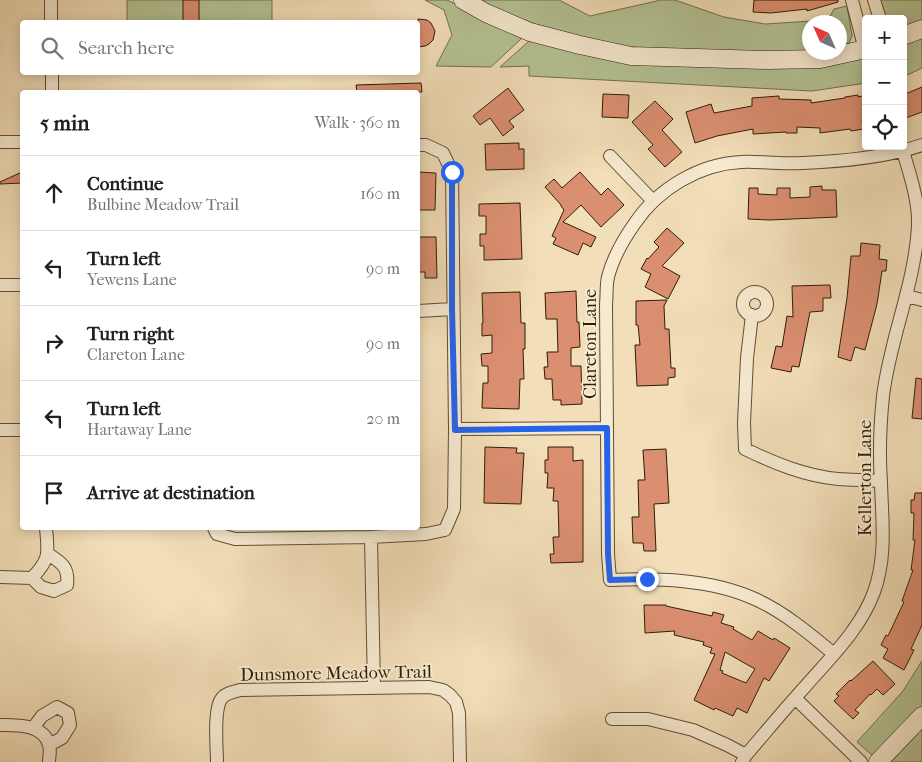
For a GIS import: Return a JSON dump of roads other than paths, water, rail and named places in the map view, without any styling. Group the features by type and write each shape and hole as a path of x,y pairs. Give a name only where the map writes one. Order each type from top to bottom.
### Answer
{"street":[{"path":"52,0 52,20"},
{"path":"463,0 530,32 631,56 768,60 820,58 862,50"},
{"path":"852,0 862,38"},
{"path":"874,0 879,15"},
{"path":"907,35 922,29"},
{"path":"52,75 52,90"},
{"path":"0,142 20,142"},
{"path":"216,531 235,539 371,537 426,534 445,530 454,509 452,172 443,153 426,145 420,145"},
{"name":"Clareton Lane","path":"834,654 780,612 755,598 692,583 647,579 610,580 608,554 606,304 608,278 615,256 638,218 653,201 675,184 696,172 740,162 782,164 859,158 903,152 922,145"},
{"name":"Kellerton Lane","path":"744,759 852,633 863,616 874,592 882,564 884,536 880,481 881,430 886,382 896,332 913,269 918,223 912,180 903,152"},
{"path":"610,156 653,201"},
{"path":"0,285 20,285"},
{"path":"907,296 922,300"},
{"path":"420,311 452,309"},
{"path":"752,315 747,358 744,423 745,449 776,463 806,473 836,478 880,481"},
{"path":"455,430 607,428"},
{"path":"0,430 20,430"},
{"path":"32,578 42,567 48,554 46,530"},
{"path":"371,537 374,688"},
{"path":"0,578 32,578 41,587 54,591 67,585 68,575 62,563 48,554"},
{"name":"Dunsmore Meadow Trail","path":"217,762 218,705 222,697 230,692 240,690 428,687 443,690 456,702 459,713 460,762"},
{"path":"795,698 861,762"},
{"path":"38,731 42,716 57,707 68,713 70,725 62,738 50,745"},
{"path":"878,762 922,716"},
{"path":"612,719 648,719 693,730 727,745 744,759"},
{"path":"0,725 16,725 38,731 50,745 49,762"}]}
